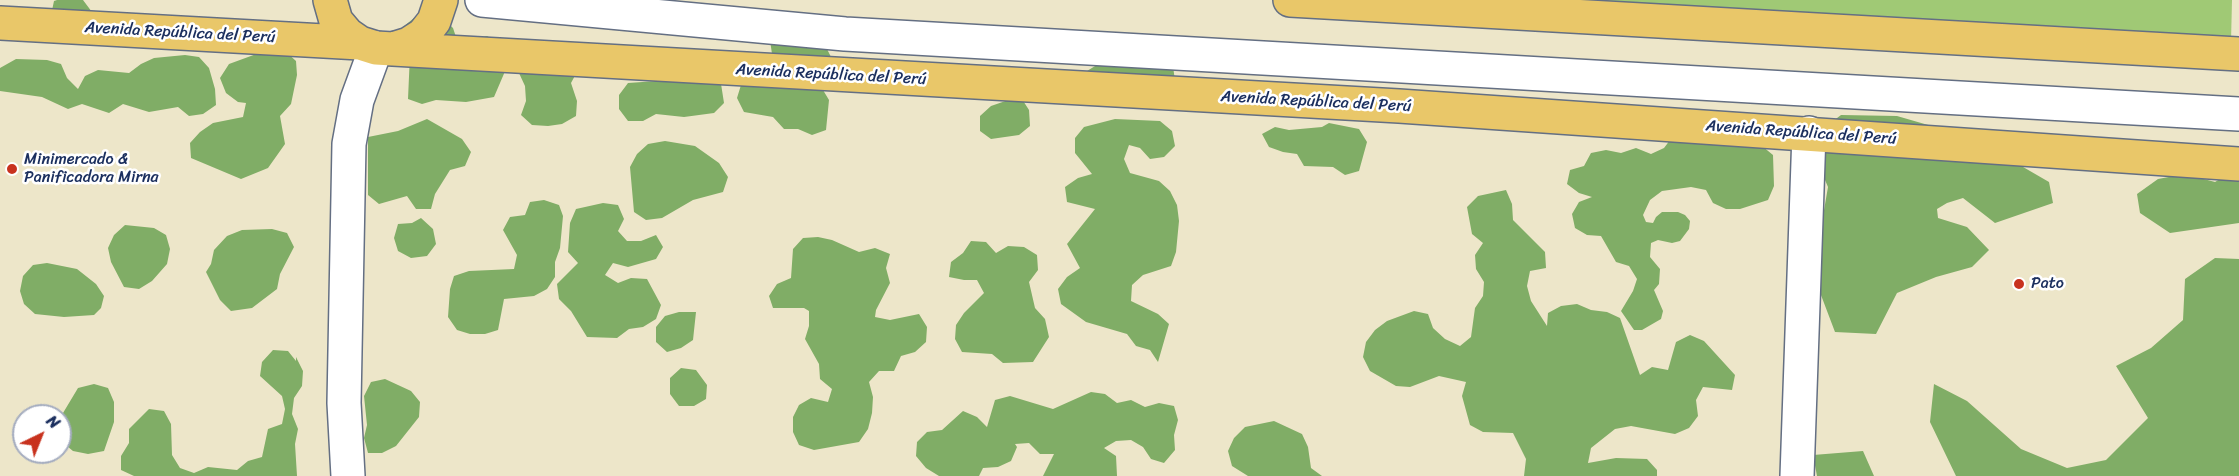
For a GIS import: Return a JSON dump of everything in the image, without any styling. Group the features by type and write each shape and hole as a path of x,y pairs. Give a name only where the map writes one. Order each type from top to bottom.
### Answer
{"highway":[{"path":"330,0 336,21 347,34 376,47 409,44 423,35 434,21 441,0"},
{"path":"1290,0 2239,54"},
{"name":"Avenida República del Perú","path":"0,23 1399,106 2239,164"}],"street":[{"path":"482,0 846,34 2239,114"},
{"path":"348,476 344,403 349,144 357,100 376,47"},
{"path":"1797,476 1809,133"}],"green space":[{"path":"83,0 92,12 51,15 54,1"},
{"path":"1462,0 2232,0 2231,42"},
{"path":"428,16 443,18 453,28 458,43 487,36 502,44 506,69 494,97 466,102 436,100 422,104 408,99 410,54 403,27 414,18"},
{"path":"770,40 827,49 834,63 832,78 823,90 829,100 826,130 812,135 798,129 784,129 773,117 744,112 737,98 741,85 767,68 772,54"},
{"path":"270,49 285,51 296,61 297,75 291,104 280,116 285,144 268,168 241,179 191,158 190,143 200,132 213,123 243,117 246,103 238,102 226,93 220,78 229,64"},
{"path":"185,55 199,57 209,68 215,89 216,105 203,114 189,116 178,107 149,112 123,104 109,113 82,104 68,109 42,97 0,91 0,68 16,59 47,60 61,64 67,78 78,89 85,76 98,70 129,73 154,58"},
{"path":"521,59 578,70 571,83 577,101 576,116 562,124 548,126 532,125 521,115 526,101 525,86 519,73"},
{"path":"1100,63 1173,66 1175,81 1089,85 1087,71"},
{"path":"668,71 719,71 724,103 714,113 684,117 656,114 643,121 628,121 619,109 619,95 628,83 657,81"},
{"path":"1020,96 1029,110 1030,126 1019,135 991,139 980,131 980,116 991,106"},
{"path":"1841,115 1897,116 1973,138 2049,182 2053,203 1995,223 1963,198 1947,203 1937,209 1938,218 1967,227 1989,250 1972,267 1936,277 1897,293 1876,334 1835,332 1813,274 1828,187 1808,140"},
{"path":"427,119 462,139 471,152 465,166 450,170 435,194 431,209 416,209 407,196 379,204 368,195 368,137 398,131"},
{"path":"1115,119 1160,121 1172,131 1175,146 1164,157 1150,159 1140,148 1129,145 1124,159 1130,173 1159,181 1170,191 1177,205 1179,221 1176,252 1171,266 1143,275 1132,285 1131,301 1158,314 1169,324 1158,362 1150,350 1136,346 1127,334 1086,322 1061,304 1058,289 1067,277 1080,268 1067,244 1095,209 1067,202 1065,187 1078,178 1092,174 1075,153 1075,138 1084,127"},
{"path":"1329,123 1359,129 1367,142 1359,171 1345,175 1333,167 1304,166 1297,154 1269,147 1262,134 1275,127 1289,130 1322,127"},
{"path":"1673,136 1762,146 1773,155 1774,186 1768,200 1740,209 1726,209 1713,203 1706,190 1691,187 1662,191 1650,200 1643,215 1646,222 1653,223 1662,212 1678,212 1690,221 1689,229 1680,241 1672,243 1658,240 1651,243 1650,257 1660,269 1659,284 1654,290 1663,311 1661,319 1642,330 1634,330 1621,311 1637,279 1629,266 1616,262 1601,236 1587,235 1575,228 1572,214 1579,202 1592,197 1579,193 1567,184 1570,170 1584,166 1591,153 1606,150 1621,153 1636,148 1651,154 1664,148"},
{"path":"665,141 695,146 719,163 728,177 723,192 693,200 662,218 646,220 634,212 630,167 637,154 648,144"},
{"path":"2239,168 2239,223 2170,233 2140,213 2137,194 2158,179 2185,174 2215,182"},
{"path":"1506,190 1512,204 1513,220 1545,252 1546,268 1530,271 1527,286 1531,301 1547,326 1548,313 1561,306 1577,304 1620,318 1640,375 1652,367 1668,370 1676,342 1690,335 1704,341 1735,375 1732,390 1703,387 1696,400 1698,416 1689,428 1675,434 1631,426 1615,429 1591,448 1588,463 1616,458 1647,459 1657,470 1657,476 1524,476 1526,459 1513,433 1483,432 1470,425 1462,396 1466,382 1439,376 1410,387 1396,386 1370,371 1363,357 1366,342 1375,330 1387,321 1414,311 1428,314 1433,328 1445,339 1460,346 1471,337 1475,308 1483,296 1484,282 1476,269 1475,255 1483,243 1472,234 1467,207 1478,196"},
{"path":"544,200 559,205 563,216 560,248 555,262 555,277 547,289 534,296 504,299 498,330 485,334 470,334 457,330 448,317 450,289 454,276 469,271 514,269 517,255 503,230 510,217 525,215 530,202"},
{"path":"603,203 618,205 624,219 618,231 627,241 641,241 656,235 663,247 656,259 628,267 613,263 605,275 618,283 631,278 647,279 661,305 656,319 643,327 629,329 617,338 587,337 571,311 559,299 557,284 578,263 568,252 570,223 576,209"},
{"path":"421,218 433,229 436,244 427,256 411,258 398,251 394,238 398,224 412,223"},
{"path":"125,225 154,228 166,235 170,249 167,264 152,281 139,289 124,287 111,262 108,248 114,235"},
{"path":"272,229 287,233 294,247 280,274 277,289 252,308 231,311 220,300 206,272 211,264 214,250 227,236 242,230"},
{"path":"818,237 832,240 859,252 875,248 890,254 886,268 890,283 876,310 875,317 890,320 919,314 927,327 926,342 915,352 901,356 894,371 879,371 869,382 873,397 872,413 868,429 859,442 814,450 799,445 793,432 793,417 799,405 811,398 828,402 832,389 820,379 819,364 805,339 809,326 809,311 804,308 773,308 769,296 777,284 791,278 793,249 803,238"},
{"path":"971,241 986,242 996,253 1008,246 1024,247 1037,255 1038,270 1029,282 1035,308 1045,319 1049,337 1033,362 1003,363 992,354 962,352 955,339 956,325 964,313 984,293 977,280 949,277 951,262 963,253"},
{"path":"2215,258 2239,259 2239,476 1956,476 1930,422 1934,384 1967,401 2021,449 2067,468 2106,460 2148,418 2116,366 2151,348 2183,320 2185,279"},
{"path":"47,263 77,269 96,284 104,296 101,308 94,315 64,317 35,314 24,304 20,291 23,276 33,265"},
{"path":"679,312 696,312 693,340 681,348 667,352 656,342 656,327 665,316"},
{"path":"273,350 288,351 296,361 296,357 303,371 302,386 294,398 292,414 298,429 295,444 297,476 134,476 121,470 121,456 129,443 129,429 149,409 164,411 171,424 172,455 180,468 194,473 208,467 237,470 248,461 262,457 268,429 282,424 285,409 282,396 260,376 262,362"},
{"path":"681,368 696,370 707,385 706,399 694,406 679,406 670,394 670,378"},
{"path":"385,379 411,391 420,402 419,417 396,446 382,453 368,453 364,438 367,425 364,396 371,382"},
{"path":"94,384 108,388 114,402 114,422 104,451 88,454 72,450 72,404 68,404 78,388"},
{"path":"1091,392 1105,394 1117,403 1131,400 1145,407 1159,403 1174,406 1178,420 1174,435 1175,450 1164,463 1151,459 1143,447 1131,440 1116,441 1104,448 1116,456 1117,476 1043,476 1054,454 1040,454 1029,443 1015,444 1017,447 1011,461 998,467 983,468 979,476 939,476 926,468 916,456 917,442 927,432 942,430 963,411 977,417 987,427 995,400 1010,396 1053,409"},
{"path":"1274,421 1302,434 1308,447 1311,468 1322,476 1248,476 1232,466 1228,451 1234,438 1245,427"},
{"path":"1863,451 1874,476 1817,476 1813,455"}],"place":[{"name":"Minimercado & Panificadora Mirna","path":"12,169"},
{"name":"Pato","path":"2019,284"}]}
